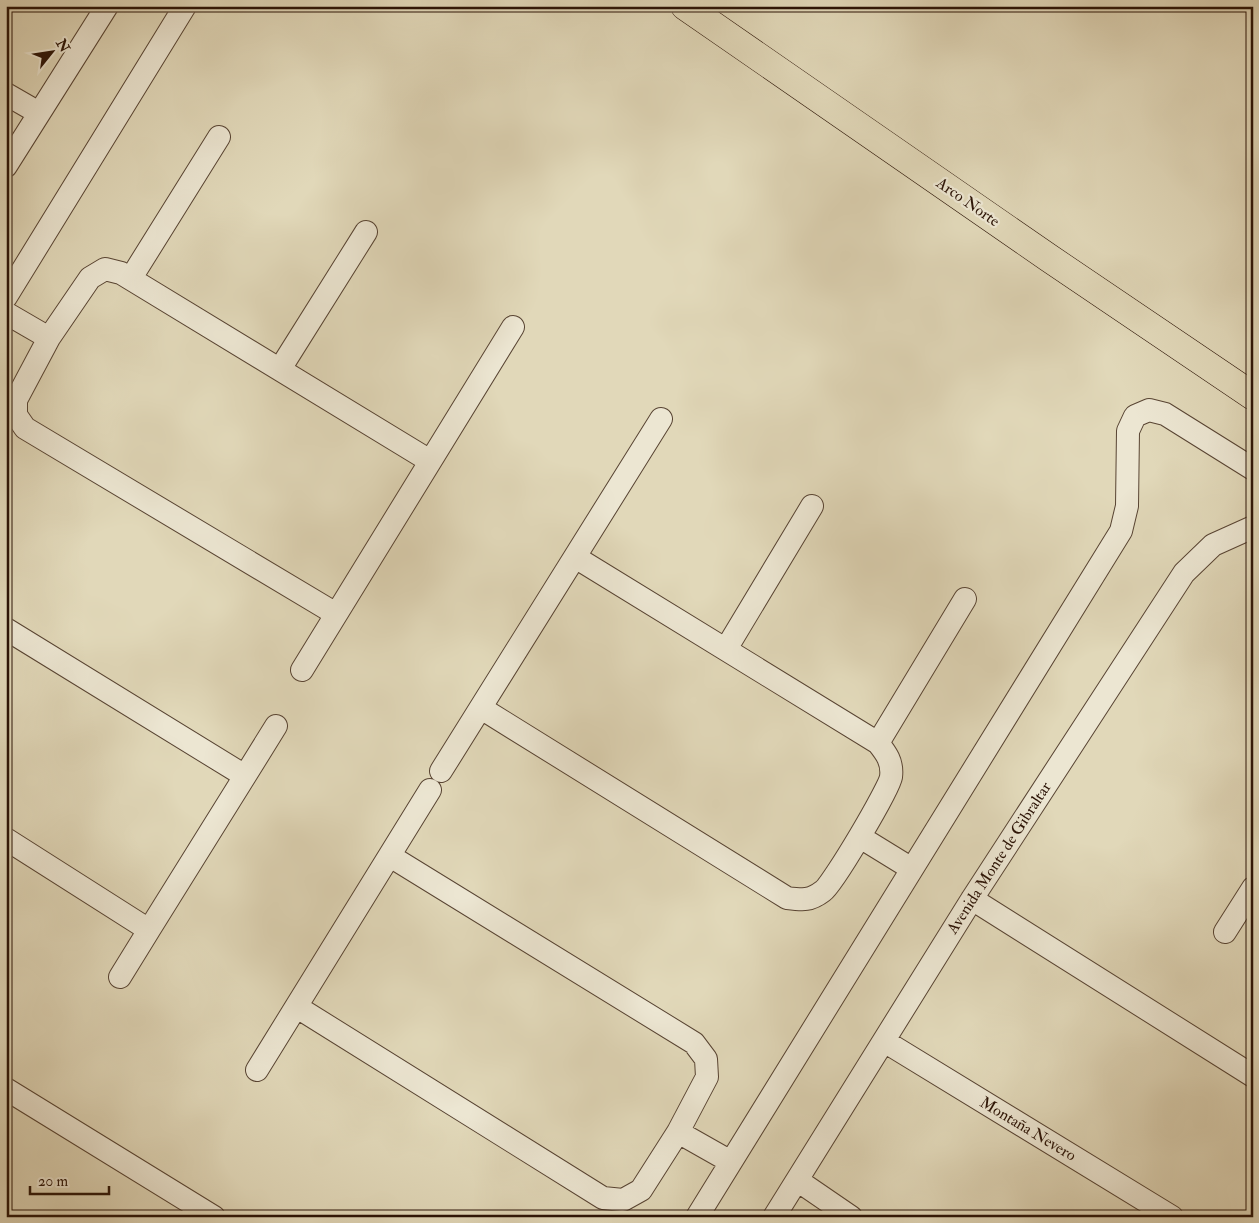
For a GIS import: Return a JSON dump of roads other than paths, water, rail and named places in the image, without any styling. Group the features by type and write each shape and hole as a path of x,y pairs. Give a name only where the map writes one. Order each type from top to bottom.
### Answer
{"main road":[{"name":"Arco Norte","path":"685,6 1041,253 1253,396"}],"street":[{"path":"6,166 106,6"},
{"path":"6,297 185,6"},
{"path":"11,97 39,113"},
{"path":"131,278 219,137"},
{"path":"280,369 366,232"},
{"path":"336,614 25,428 16,415 16,400 49,338 90,278 105,269 121,272 430,461"},
{"path":"6,312 49,338"},
{"path":"302,670 512,326"},
{"path":"697,1217 1121,531 1127,506 1128,431 1136,416 1149,410 1165,414 1253,468"},
{"path":"442,771 661,419"},
{"path":"726,649 812,506"},
{"name":"Avenida Monte de Gibraltar","path":"774,1217 972,899 1184,572 1213,545 1253,528"},
{"path":"481,708 788,898 808,900 825,890 860,837 891,778 890,759 878,742 575,557"},
{"path":"878,742 965,599"},
{"path":"6,629 244,776"},
{"path":"120,977 276,726"},
{"path":"257,1070 430,790"},
{"path":"860,837 912,869"},
{"path":"6,839 149,930"},
{"path":"296,1007 603,1198 623,1200 641,1190 678,1132 707,1077 706,1059 694,1043 390,856"},
{"path":"1225,932 1253,888"},
{"path":"972,899 1253,1076"},
{"name":"Montaña Nevero","path":"884,1041 1172,1217"},
{"path":"6,1089 214,1217"},
{"path":"678,1132 731,1162"},
{"path":"797,1180 851,1217"}]}
